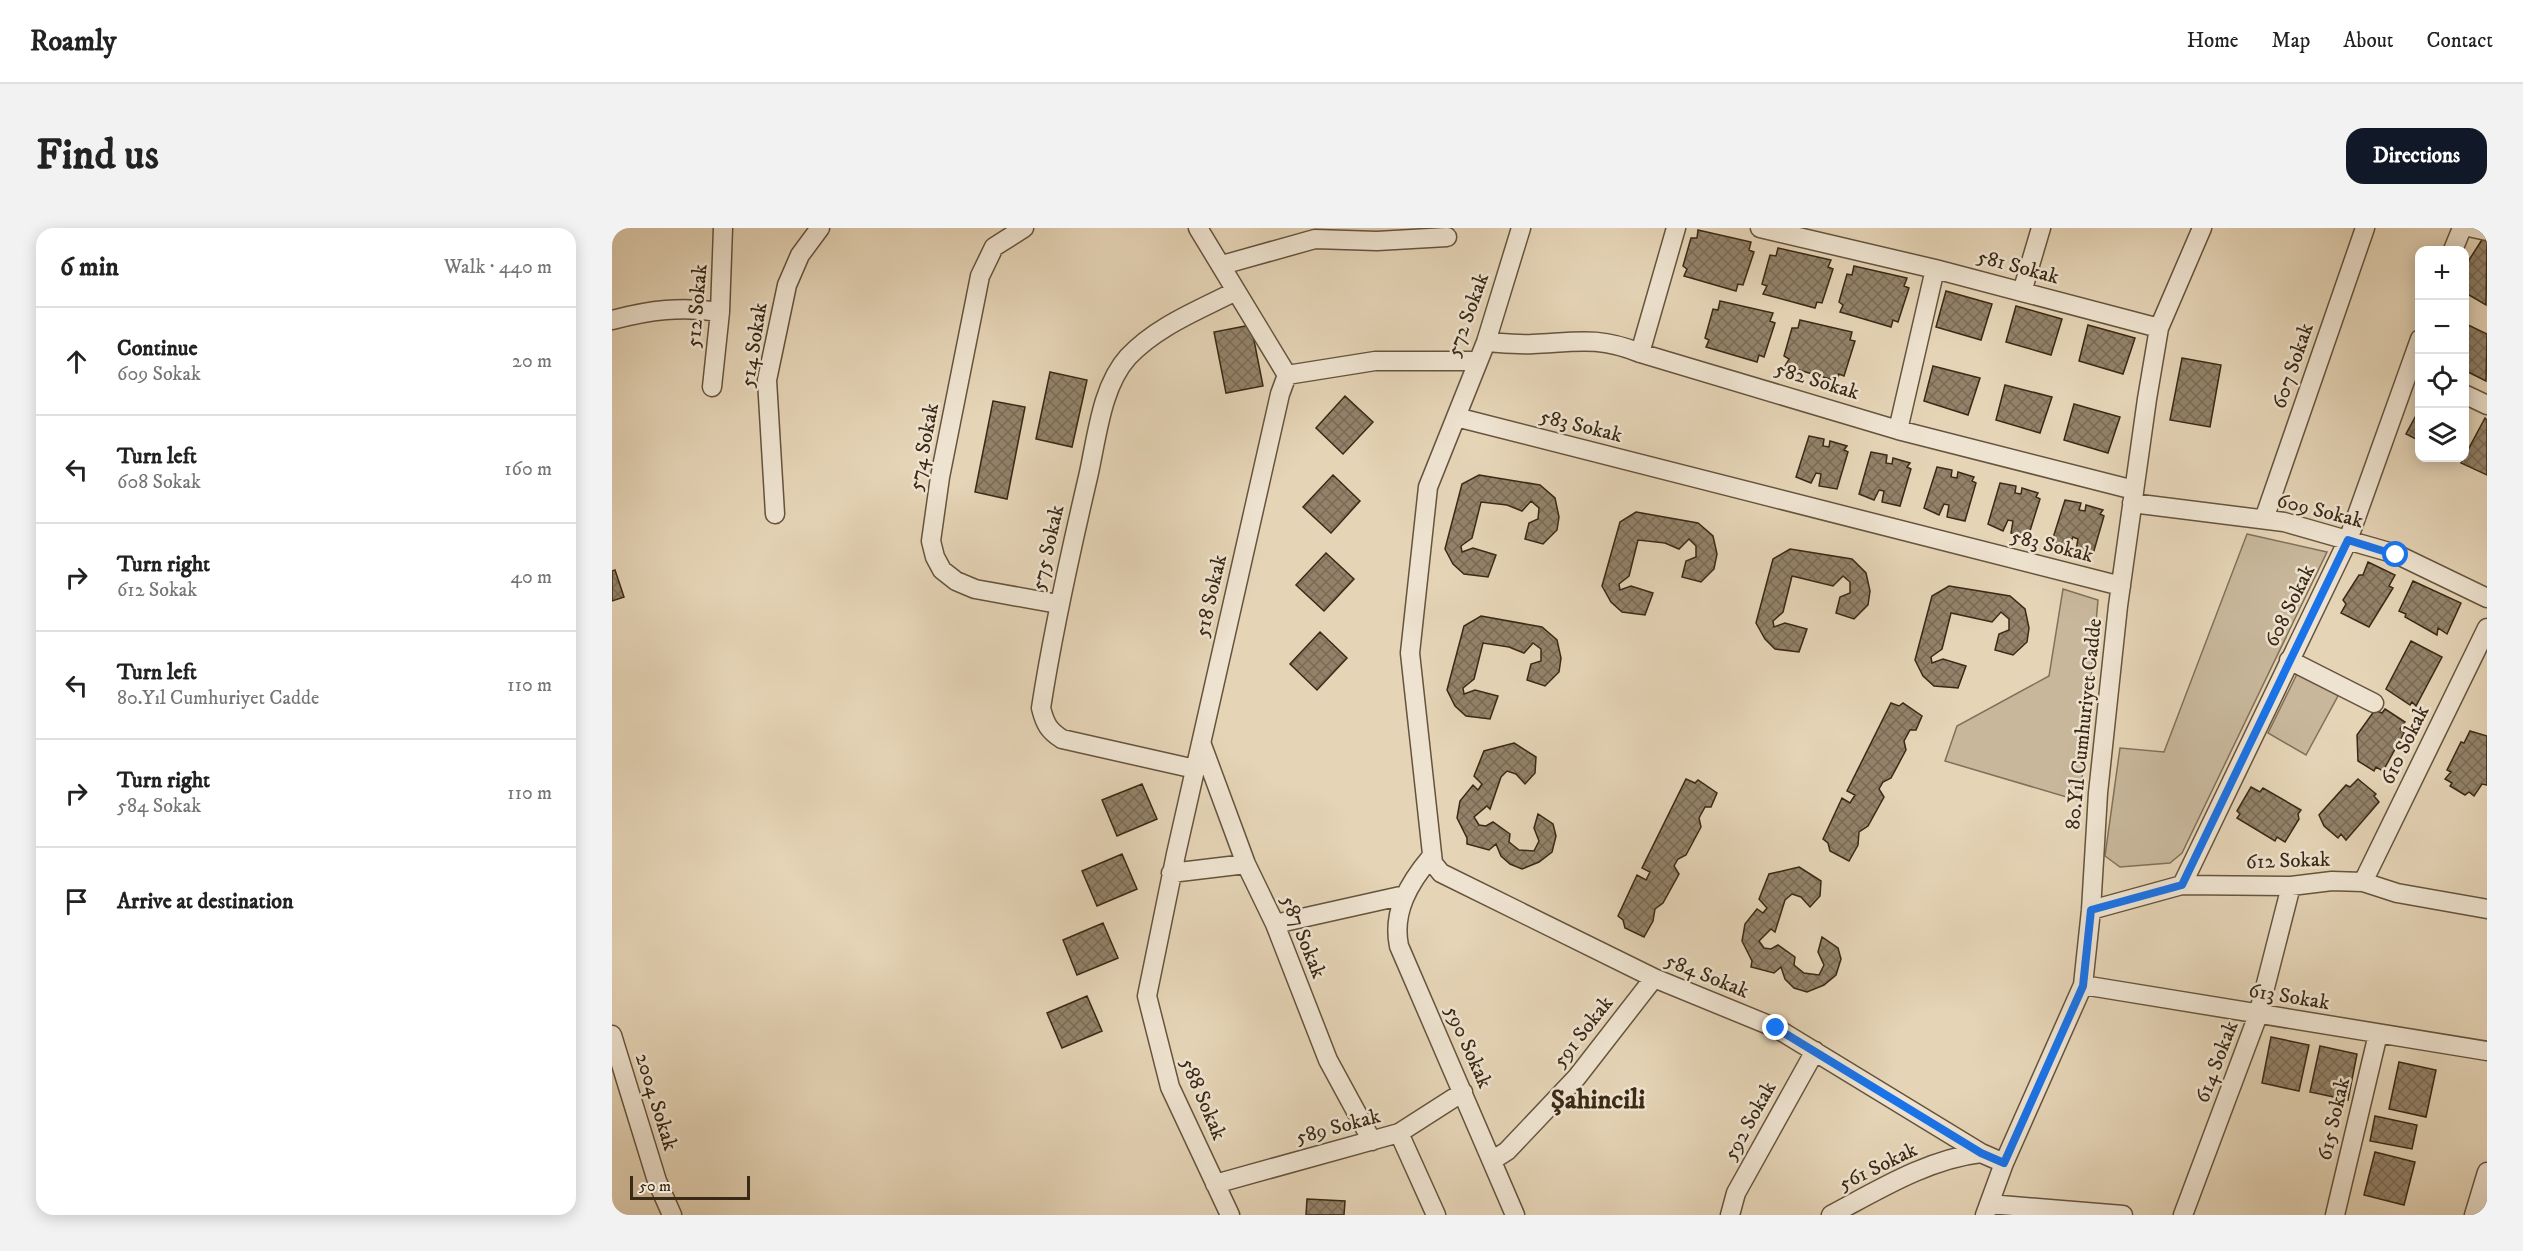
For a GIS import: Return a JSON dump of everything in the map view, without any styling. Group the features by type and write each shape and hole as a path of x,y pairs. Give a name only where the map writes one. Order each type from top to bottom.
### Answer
{"street":[{"name":"512 Sokak","path":"712,387 720,312 723,228"},
{"name":"514 Sokak","path":"775,514 767,380 771,352 787,285 800,255 820,228"},
{"name":"574 Sokak","path":"1024,228 994,247 980,276 940,477 931,541 934,557 942,570 956,581 975,590 1058,604"},
{"path":"1198,228 1287,375 1375,361 1476,362"},
{"name":"572 Sokak","path":"1456,417 1476,362 1486,342 1521,228"},
{"path":"1640,353 1676,228"},
{"name":"581 Sokak","path":"1760,228 1935,269 2159,328"},
{"path":"2022,292 2042,228"},
{"name":"80.Yıl Cumhuriyet Cadde","path":"1987,1210 2004,1163 2083,986 2091,910 2098,793 2121,586 2159,328 2202,228"},
{"name":"607 Sokak","path":"2265,519 2365,228"},
{"path":"2455,246 2462,228"},
{"path":"2473,228 2487,231"},
{"path":"1222,265 1315,239 1377,241 1447,237"},
{"path":"1898,430 1935,269"},
{"name":"575 Sokak","path":"1195,769 1062,739 1045,723 1041,708 1058,604 1102,415 1117,373 1135,351 1158,332 1236,291"},
{"path":"612,320 647,310 671,308 720,312"},
{"name":"582 Sokak","path":"1486,342 1532,344 1584,340 1618,344 1640,353 1898,430 2133,496"},
{"name":"608 Sokak","path":"2182,885 2348,540 2414,369 2417,354"},
{"name":"518 Sokak","path":"1147,996 1195,769 1280,394 1287,375"},
{"path":"2469,396 2487,405"},
{"path":"1430,853 1410,653 1428,487 1456,417"},
{"name":"583 Sokak","path":"1456,417 2121,586"},
{"name":"609 Sokak","path":"2133,496 2284,522 2348,540 2396,555 2487,598"},
{"name":"610 Sokak","path":"2363,882 2487,628"},
{"path":"2289,660 2374,703"},
{"name":"587 Sokak","path":"1202,745 1246,864 1275,924 1328,1060 1372,1141"},
{"name":"590 Sokak","path":"1430,853 1405,895 1396,916 1399,946 1515,1215"},
{"name":"584 Sokak","path":"1430,853 1441,873 1654,978 1776,1028 1981,1153 2004,1163"},
{"path":"1172,873 1246,864"},
{"name":"612 Sokak","path":"2091,910 2182,885 2290,886 2332,881 2363,882 2397,893 2487,909"},
{"name":"614 Sokak","path":"2183,1215 2258,1015 2290,886"},
{"path":"1275,924 1405,895"},
{"name":"591 Sokak","path":"1493,1160 1507,1151 1577,1077 1654,978"},
{"name":"613 Sokak","path":"2083,986 2487,1051"},
{"name":"588 Sokak","path":"1147,996 1170,1087 1230,1215"},
{"name":"615 Sokak","path":"2335,1215 2378,1034"},
{"name":"2004 Sokak","path":"612,1035 657,1181 672,1215"},
{"name":"592 Sokak","path":"1730,1215 1736,1193 1815,1051"},
{"name":"589 Sokak","path":"1215,1184 1399,1133 1462,1092"},
{"path":"1399,1133 1436,1215"},
{"name":"561 Sokak","path":"1831,1215 1864,1207 1926,1167 1956,1157 1981,1153"},
{"path":"2474,1215 2487,1172"},
{"path":"1987,1210 2123,1215"}],"shaded area":[{"path":"2247,534 2327,552 2182,853 2170,863 2120,867 2105,856 2120,748 2164,752"},
{"path":"2063,589 2098,600 2080,801 1945,761 1957,726 2049,676"},
{"path":"2297,674 2339,694 2306,755 2268,733"}],"building":[{"path":"1698,230 1751,242 1749,250 1754,252 1743,285 1738,284 1736,291 1684,276 1687,269 1683,266 1691,238 1697,238"},
{"path":"2483,238 2487,240 2486,305 2469,295 2469,260"},
{"path":"1778,248 1831,260 1828,267 1833,269 1822,303 1817,302 1815,308 1763,294 1767,286 1762,284 1770,255 1776,256"},
{"path":"1854,266 1907,278 1904,286 1909,288 1898,322 1893,320 1891,327 1840,312 1843,305 1839,302 1847,274 1852,275"},
{"path":"1946,291 1992,304 1981,340 1936,327"},
{"path":"1720,301 1773,313 1770,321 1775,323 1764,357 1759,355 1757,362 1706,347 1709,340 1705,338 1713,309 1718,310"},
{"path":"2016,306 2062,319 2051,355 2006,342"},
{"path":"1800,320 1852,332 1850,340 1855,341 1844,376 1839,374 1837,381 1785,366 1789,359 1784,356 1792,328 1798,328"},
{"path":"1251,325 1263,386 1226,393 1214,332"},
{"path":"2088,325 2135,338 2123,374 2079,361"},
{"path":"2469,325 2487,334 2486,381 2469,372"},
{"path":"2182,358 2221,365 2210,427 2170,420"},
{"path":"1933,366 1980,378 1968,415 1924,401"},
{"path":"1050,372 1087,380 1072,447 1036,439"},
{"path":"2005,385 2052,397 2040,433 1996,420"},
{"path":"1345,396 1373,422 1343,454 1316,428"},
{"path":"993,401 1025,407 1007,499 975,492"},
{"path":"2074,404 2120,417 2108,453 2064,440"},
{"path":"2415,417 2415,438 2406,434"},
{"path":"2485,418 2487,420 2487,475 2461,463 2469,462 2469,448"},
{"path":"1809,436 1824,439 1823,446 1829,447 1830,441 1847,446 1844,450 1848,452 1837,489 1819,486 1821,474 1816,473 1811,483 1796,477"},
{"path":"1871,452 1887,455 1886,463 1892,464 1893,458 1910,463 1907,467 1911,469 1900,506 1882,502 1884,491 1879,490 1874,500 1859,494"},
{"path":"1937,467 1952,470 1951,477 1957,478 1958,472 1974,477 1972,481 1976,483 1965,521 1947,517 1949,505 1944,504 1939,515 1924,508"},
{"path":"1333,475 1360,501 1331,533 1303,507"},
{"path":"1479,475 1540,485 1555,498 1559,517 1557,530 1543,544 1525,539 1529,523 1538,519 1539,508 1531,501 1522,511 1507,505 1481,502 1472,538 1461,546 1462,552 1473,548 1496,555 1488,577 1464,574 1453,564 1445,549 1462,484"},
{"path":"2000,483 2016,486 2015,493 2021,494 2022,488 2038,493 2036,497 2040,499 2028,537 2011,533 2013,521 2008,520 2003,531 1988,524"},
{"path":"2065,500 2081,503 2079,510 2085,511 2086,505 2103,510 2100,514 2104,516 2093,554 2076,550 2078,539 2073,537 2068,548 2052,541"},
{"path":"1636,512 1698,523 1713,536 1717,554 1714,569 1701,582 1682,577 1686,561 1696,557 1696,546 1689,539 1679,549 1665,543 1638,540 1629,576 1619,584 1620,590 1631,586 1653,593 1645,615 1622,612 1611,602 1602,586 1620,522"},
{"path":"1790,549 1852,559 1866,573 1870,591 1868,605 1854,619 1836,613 1840,597 1850,593 1850,582 1843,576 1833,586 1792,576 1783,612 1773,621 1774,627 1785,623 1807,629 1799,652 1775,649 1765,639 1756,623 1773,559"},
{"path":"1326,553 1354,579 1324,611 1296,585"},
{"path":"2368,562 2395,575 2389,586 2393,588 2369,627 2341,613 2346,604 2343,600 2359,575 2363,575"},
{"path":"615,570 624,597 612,601 612,571"},
{"path":"2413,581 2461,603 2447,634 2438,628 2437,635 2405,617 2406,614 2399,611"},
{"path":"1949,586 2010,596 2025,609 2029,628 2027,642 2013,655 1995,650 1999,634 2009,630 2009,619 2001,612 1992,622 1951,613 1942,649 1931,657 1932,663 1943,659 1966,666 1958,688 1934,686 1923,676 1915,660 1932,596"},
{"path":"1481,616 1542,627 1557,640 1561,658 1559,672 1545,686 1527,680 1531,664 1541,661 1541,649 1533,643 1524,653 1509,647 1483,643 1474,679 1463,688 1464,694 1475,690 1498,696 1490,719 1466,716 1455,706 1447,690 1464,626"},
{"path":"1320,632 1347,658 1317,690 1290,664"},
{"path":"2411,641 2442,657 2416,706 2412,702 2410,705 2386,689"},
{"path":"1891,703 1899,706 1903,703 1922,716 1916,730 1910,730 1904,741 1906,750 1891,778 1883,782 1879,789 1884,797 1868,826 1859,832 1858,845 1849,861 1830,851 1828,843 1823,839 1842,798 1850,803 1855,795 1847,791"},
{"path":"2385,709 2405,722 2400,729 2404,733 2383,771 2376,767 2374,771 2358,761 2357,735 2375,710 2382,713"},
{"path":"2470,731 2487,736 2487,785 2482,784 2474,796 2469,792 2465,795 2450,786 2452,783 2445,779 2451,772 2447,770 2461,742 2464,743"},
{"path":"1514,743 1536,757 1535,773 1525,784 1516,774 1507,771 1501,777 1490,809 1487,806 1474,817 1479,825 1486,826 1493,822 1510,834 1509,842 1519,850 1534,851 1539,841 1534,828 1538,814 1553,824 1556,836 1552,852 1539,862 1522,869 1510,864 1501,856 1496,844 1489,850 1467,844 1467,838 1457,818 1460,801 1473,785 1478,790 1482,784 1474,776 1484,751"},
{"path":"1686,779 1695,783 1698,780 1717,793 1711,807 1705,807 1699,818 1701,827 1686,855 1678,859 1674,866 1679,874 1663,903 1655,909 1653,921 1644,937 1625,928 1623,920 1618,916 1637,875 1646,880 1650,872 1642,868"},
{"path":"2358,779 2376,794 2374,796 2379,802 2346,840 2341,834 2338,838 2324,826 2319,815 2346,785 2350,787"},
{"path":"1142,784 1157,819 1117,836 1102,800"},
{"path":"2251,787 2260,792 2263,788 2301,810 2298,814 2299,819 2285,842 2277,837 2275,841 2237,818 2240,814 2237,811"},
{"path":"1122,854 1137,889 1097,906 1082,871"},
{"path":"1799,867 1821,881 1820,896 1810,907 1801,897 1792,894 1785,900 1775,932 1771,929 1759,941 1764,948 1771,949 1778,945 1795,957 1794,965 1804,973 1819,975 1824,965 1818,952 1822,937 1838,948 1841,959 1836,975 1824,985 1807,992 1794,988 1785,979 1781,967 1774,973 1751,967 1752,961 1742,941 1745,924 1757,909 1763,913 1767,908 1759,899 1769,874"},
{"path":"1103,923 1118,958 1077,975 1063,940"},
{"path":"1087,996 1102,1031 1062,1048 1047,1013"},
{"path":"2271,1037 2309,1045 2299,1091 2262,1083"},
{"path":"2320,1046 2357,1054 2348,1100 2310,1092"},
{"path":"2399,1062 2436,1070 2426,1117 2389,1109"},
{"path":"2375,1116 2417,1125 2412,1149 2370,1141"},
{"path":"2375,1152 2415,1162 2404,1205 2364,1195"},
{"path":"1307,1199 1345,1201 1344,1215 1306,1215"}],"district":[{"name":"Şahincili","path":"1598,1100"}],"route":[{"path":"1776,1028 1981,1153 2004,1163 2083,986 2091,910 2182,885 2348,540 2396,555"}]}
